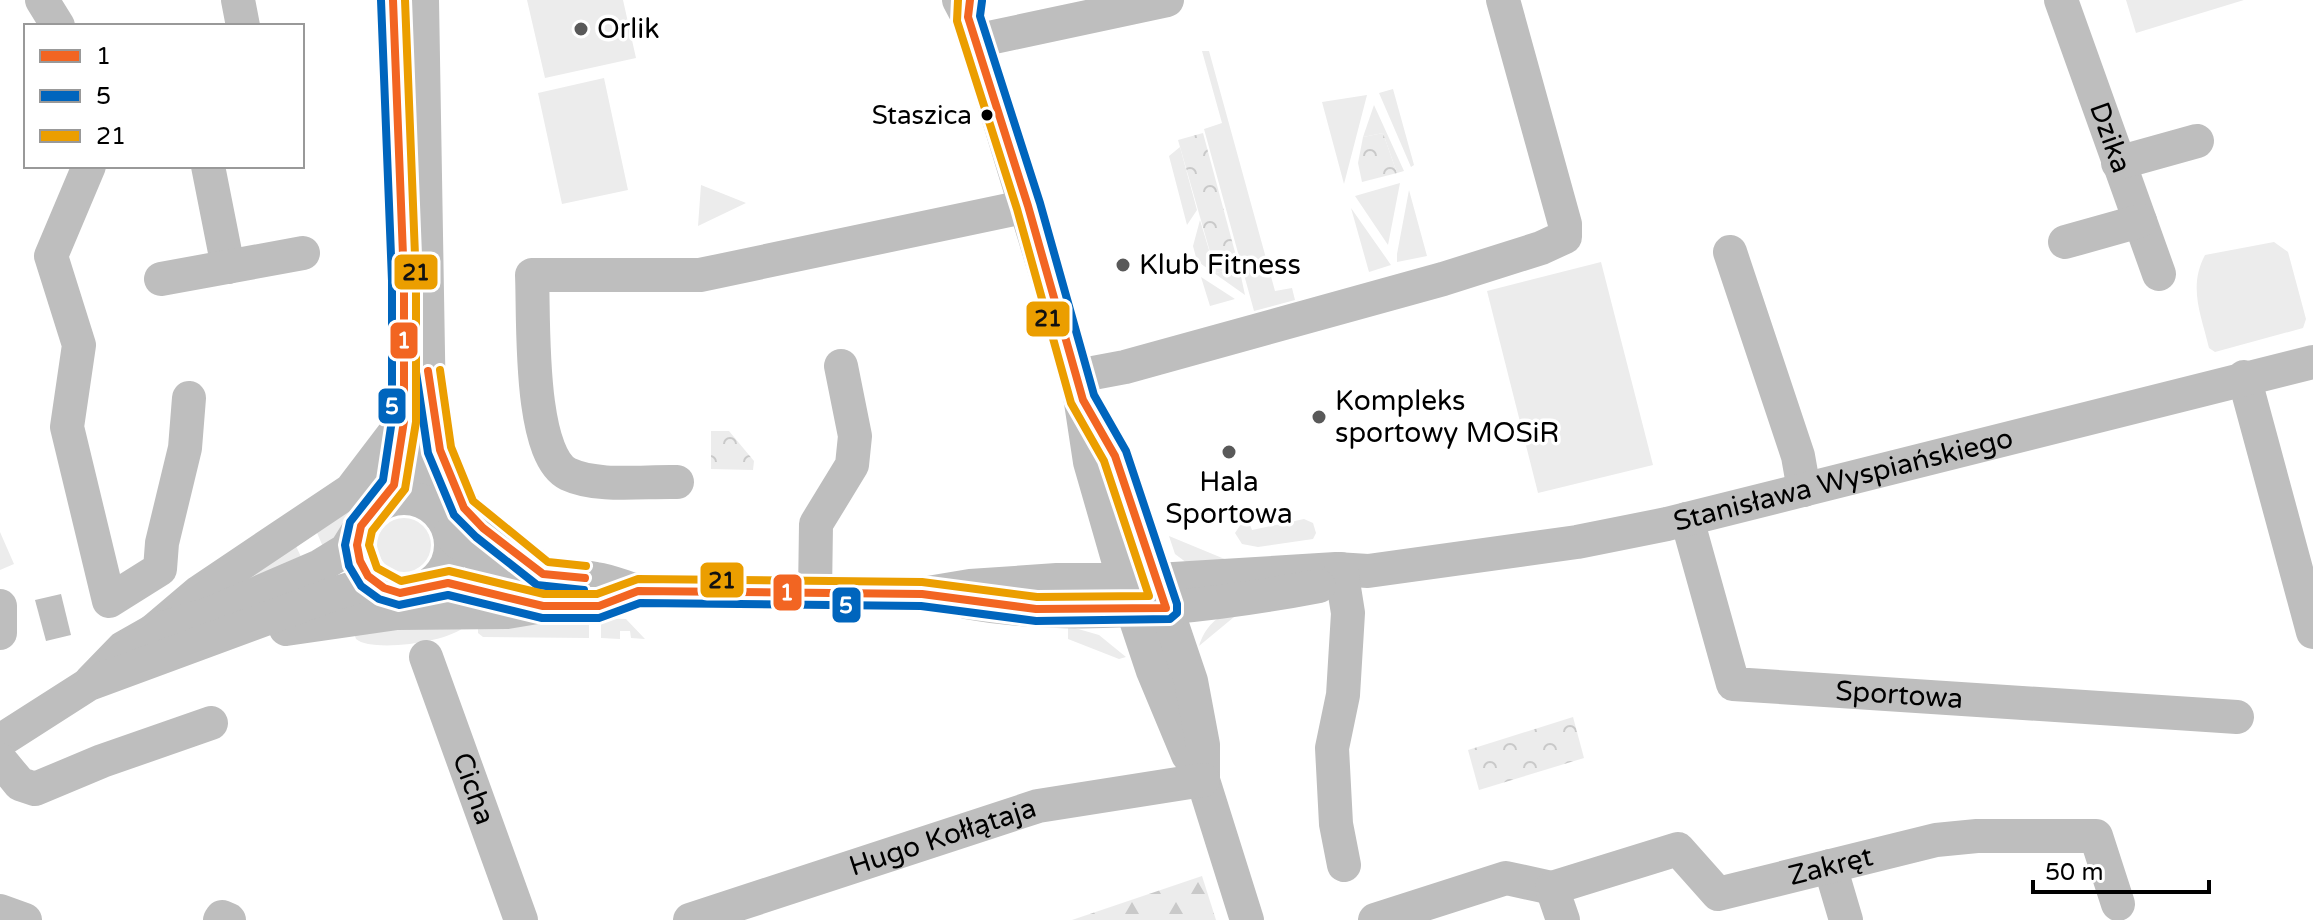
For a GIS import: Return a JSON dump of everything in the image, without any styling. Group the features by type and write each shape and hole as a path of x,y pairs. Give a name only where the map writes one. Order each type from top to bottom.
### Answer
{"street":[{"path":"42,0 57,24"},
{"path":"238,0 243,24"},
{"path":"393,0 415,281"},
{"path":"0,741 89,684 360,586 400,593 429,585 449,563 446,525 430,490 416,416 415,281 422,0"},
{"path":"1167,0 968,14 1080,388 1115,456 1172,717 1188,755 1202,776 1247,920"},
{"path":"1080,388 1125,367 1443,279 1541,248 1565,237 1565,224 1503,0"},
{"name":"Dzika","path":"2061,0 2159,274"},
{"path":"2118,163 2197,141"},
{"path":"88,168 51,256 79,345 67,427 109,601 160,569 162,543 185,448 189,398"},
{"path":"208,168 228,267"},
{"path":"677,482 583,480 564,472 552,461 545,443 537,384 532,275 700,275 1028,206"},
{"path":"2065,242 2140,221"},
{"path":"1730,252 1798,456 1804,490"},
{"path":"161,279 303,253"},
{"name":"Stanisława Wyspiańskiego","path":"446,525 466,551 543,590 599,606 638,591 922,594 1036,609 1144,594 1351,573 1577,542 1687,519 2313,362"},
{"path":"815,594 813,549 816,524 852,465 855,436 841,366"},
{"path":"2244,377 2313,632"},
{"path":"153,631 209,614 320,566 346,550 394,485 416,416"},
{"path":"238,630 280,631 397,613 507,612 543,590 525,555 496,539 462,506 416,416"},
{"path":"89,684 123,648 153,631 199,592 351,490 416,416"},
{"path":"384,588 368,576 360,561 357,545 370,515 395,499 413,499 446,525"},
{"name":"Sportowa","path":"1687,519 1733,684 2237,717"},
{"path":"1344,865 1336,824 1332,748 1343,695 1351,573"},
{"name":"Stanisława Wyspiańskiego","path":"429,585 543,590"},
{"path":"0,606 0,633"},
{"name":"Cicha","path":"426,657 521,920"},
{"path":"0,760 20,784 35,789 102,761 211,723"},
{"name":"Hugo Kołłątaja","path":"690,920 1038,806 1202,776"},
{"name":"Zakręt","path":"1558,904 1678,849 1721,907 1830,866 1936,840 1977,836 2096,836 2118,904"},
{"path":"1830,866 1846,920"},
{"path":"1375,920 1506,878 1558,904"},
{"path":"0,911 25,920"}],"green space":[{"name":"Orlik","path":"527,0 623,0 636,58 545,78"},
{"path":"2126,0 2244,0 2136,33"},
{"path":"1202,51 1209,51 1275,291 1292,288 1295,300 1254,311 1204,129 1222,123"},
{"path":"604,78 628,190 562,204 538,93"},
{"path":"1393,89 1414,165 1411,167 1379,93"},
{"path":"1367,95 1344,184 1322,102"},
{"path":"1374,105 1404,171 1397,173 1383,133 1363,137"},
{"path":"1203,133 1239,267 1216,273 1178,140"},
{"path":"1383,133 1397,173 1362,182 1358,163 1363,137"},
{"path":"1180,147 1197,210 1187,225 1169,156"},
{"path":"1400,183 1388,245 1355,196"},
{"path":"701,185 746,203 698,226"},
{"path":"1409,190 1427,256 1397,262 1397,254"},
{"path":"1351,208 1391,265 1369,272"},
{"path":"1200,220 1216,273 1239,267 1245,295 1197,261 1193,246"},
{"path":"2274,242 2288,252 2306,319 2303,328 2215,352 2209,348 2198,301 2197,278 2205,255"},
{"path":"1601,262 1653,465 1538,493 1487,291"},
{"path":"1201,277 1235,299 1210,306"},
{"path":"711,431 729,431 754,461 753,470 711,469"},
{"path":"361,496 369,501 326,554 315,528"},
{"path":"404,518 423,526 431,545 423,564 404,572 385,564 377,545 385,526"},
{"path":"1304,519 1313,523 1316,533 1313,539 1258,547 1242,544 1235,533 1241,524 1249,522 1252,530"},
{"path":"0,532 14,564 0,570"},
{"path":"1169,536 1227,560 1187,563 1175,554"},
{"path":"294,542 304,563 206,599"},
{"path":"1235,608 1234,617 1199,646 1212,623"},
{"path":"409,618 465,626 444,637 411,644 365,643 356,639 354,633"},
{"path":"478,618 589,618 589,638 483,637 478,633"},
{"path":"601,618 626,619 645,639 631,638 630,631 620,631 620,639 601,638"},
{"path":"1068,626 1099,635 1126,657 1119,659 1068,639"},
{"path":"1573,717 1584,758 1479,790 1468,750"},
{"path":"1202,876 1216,920 1072,920"}],"shaded area":[{"path":"61,594 71,635 46,641 35,600"}],"transit line":[{"name":"5","path":"381,0 392,281 392,420 383,480 350,522 345,545 349,566 361,586 379,599 399,605 448,595 542,618 599,618 640,603 921,606 1036,621 1170,619 1177,613 1177,604 1126,451 1094,395 1040,203 980,16 982,1"},
{"name":"1","path":"393,0 404,281 404,421 394,485 361,526 357,545 360,561 368,576 384,588 400,593 448,583 543,606 599,606 638,591 922,594 1036,609 1166,608 1115,456 1083,400 1028,206 968,17 970,0"},
{"name":"21","path":"405,0 416,281 416,422 405,489 372,531 369,545 377,568 401,581 449,571 544,594 597,594 638,579 922,582 1037,597 1149,596 1104,461 1071,403 1017,209 957,21 958,0"},
{"name":"21","path":"440,370 451,447 473,501 548,562 586,566"},
{"name":"1","path":"428,371 440,450 464,508 483,528 543,574 585,578"},
{"name":"5","path":"416,372 428,453 454,515 476,537 537,585 584,590"}],"place":[{"name":"Orlik","path":"581,29"},
{"name":"Staszica","path":"987,115"},
{"name":"Klub Fitness","path":"1123,265"},
{"name":"Kompleks sportowy MOSiR","path":"1319,417"},
{"name":"Hala Sportowa","path":"1229,452"}]}
